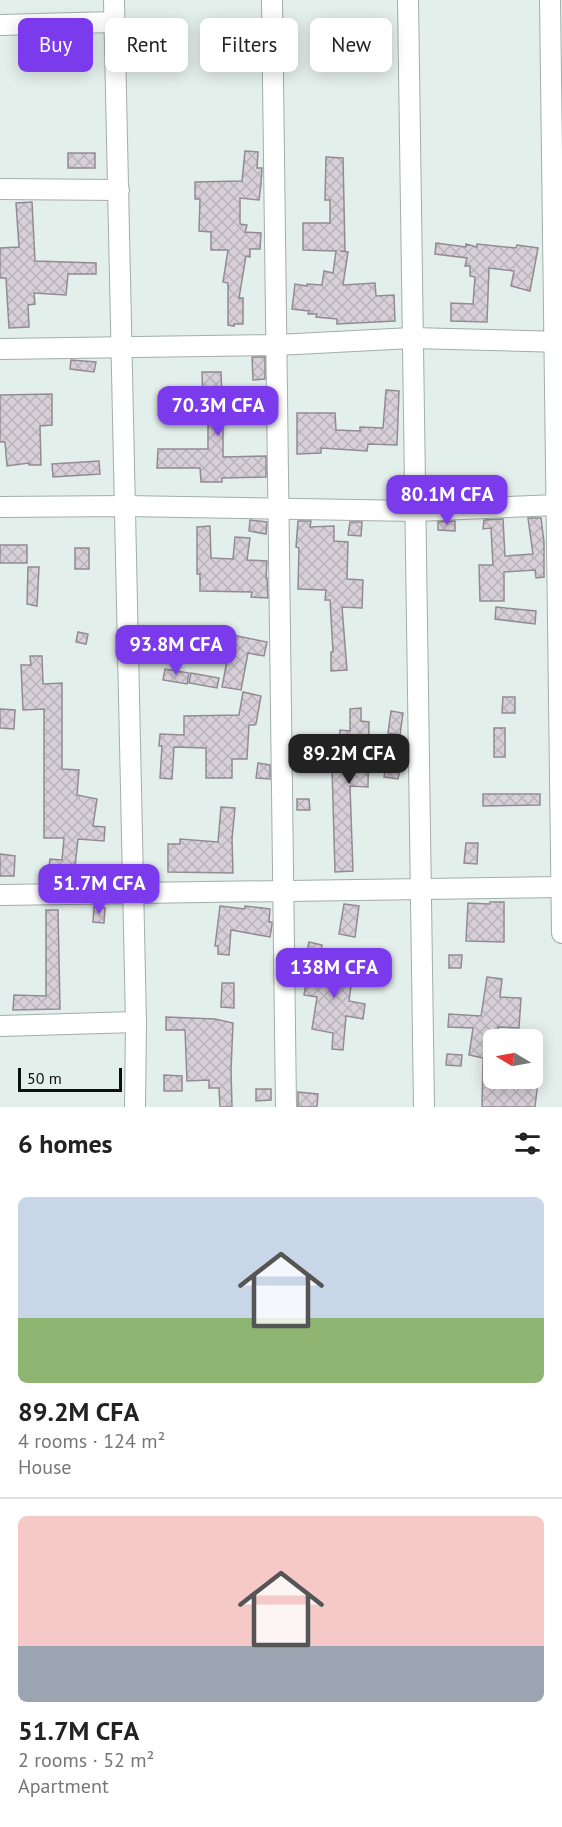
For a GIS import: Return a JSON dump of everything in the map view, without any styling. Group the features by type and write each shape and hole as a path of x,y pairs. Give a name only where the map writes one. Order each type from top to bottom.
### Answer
{"street":[{"path":"114,0 115,18"},
{"path":"272,0 286,1107"},
{"path":"408,0 424,1107"},
{"path":"550,0 558,342 557,505 562,933"},
{"path":"0,25 105,22"},
{"path":"116,72 136,1022 135,1107"},
{"path":"0,189 118,190"},
{"path":"0,349 277,345 412,338 558,342"},
{"path":"0,507 125,506 416,511 557,505"},
{"path":"0,895 285,892 422,887 561,887"},
{"path":"0,1026 136,1022"}],"building":[{"path":"245,151 258,152 257,168 262,168 261,184 259,200 240,198 240,224 247,225 245,232 261,233 260,249 250,249 250,257 246,256 239,298 243,298 243,324 234,324 234,326 228,325 228,283 223,282 228,250 211,250 211,232 199,231 200,199 195,199 195,182 242,181"},
{"path":"68,153 95,153 95,168 68,168"},
{"path":"326,157 343,158 345,251 340,251 348,252 343,285 375,283 376,296 394,295 395,321 337,324 337,319 316,317 317,314 308,314 309,311 292,309 295,284 322,285 324,271 333,273 336,251 303,250 303,223 330,223 330,200 325,200"},
{"path":"32,202 35,261 96,263 96,274 68,274 66,295 34,293 35,304 28,305 29,327 9,328 6,278 0,278 0,248 19,247 16,203"},
{"path":"436,243 466,247 466,244 477,247 477,244 538,248 530,291 511,286 514,271 489,268 487,322 451,321 451,303 473,304 475,277 470,276 470,266 465,266 467,258 435,254"},
{"path":"252,357 265,357 265,379 253,380"},
{"path":"71,360 96,362 94,372 70,369"},
{"path":"202,372 221,372 222,397 246,396 246,406 265,407 265,421 223,424 223,457 266,456 266,477 222,478 222,482 201,482 200,468 157,468 158,449 208,449 208,424 192,423 193,408 203,409"},
{"path":"386,390 399,391 397,445 368,444 367,451 321,448 321,453 297,454 297,413 335,413 336,430 360,431 360,427 383,428"},
{"path":"52,394 52,425 40,426 41,465 29,465 29,463 7,466 5,442 0,442 0,395"},
{"path":"99,461 100,474 53,477 52,464"},
{"path":"528,518 541,518 544,577 536,578 535,570 504,572 504,601 480,601 479,565 493,565 491,528 483,529 484,520 503,519 505,556 533,554"},
{"path":"250,520 267,522 266,534 249,531"},
{"path":"298,521 311,521 310,527 334,526 334,541 348,542 347,579 363,580 362,608 342,607 347,670 331,671 331,652 333,652 330,600 325,600 326,590 298,589 299,548 296,547"},
{"path":"455,521 455,531 438,530 438,522"},
{"path":"350,522 362,522 361,536 348,535"},
{"path":"210,526 211,558 233,559 235,537 250,538 247,560 267,561 268,598 251,597 252,592 200,591 200,574 197,574 197,527"},
{"path":"0,545 27,545 27,563 0,563"},
{"path":"75,548 89,548 89,569 75,569"},
{"path":"28,567 39,567 37,606 27,604"},
{"path":"496,607 536,611 535,624 495,619"},
{"path":"78,632 88,634 86,644 76,642"},
{"path":"206,632 206,644 161,645 161,634"},
{"path":"232,635 267,642 264,656 248,653 241,690 222,687"},
{"path":"30,656 42,656 43,684 62,683 62,769 79,770 77,795 97,799 93,826 105,827 104,841 78,839 74,876 48,873 50,859 62,860 64,838 44,838 44,709 23,710 21,665 31,665"},
{"path":"165,669 189,673 187,684 163,680"},
{"path":"191,673 219,678 217,688 189,683"},
{"path":"243,692 261,696 256,724 249,725 247,759 232,759 232,778 206,778 206,748 174,747 172,779 160,778 162,746 159,746 160,734 184,735 184,716 239,715"},
{"path":"503,697 515,697 515,713 502,713"},
{"path":"361,708 361,721 369,722 368,787 350,786 353,871 335,872 332,768 334,768 334,755 338,755 340,730 350,731 350,709"},
{"path":"0,709 15,710 14,729 0,728"},
{"path":"391,711 403,713 400,735 388,733"},
{"path":"494,728 505,728 505,757 494,757"},
{"path":"388,756 402,759 398,779 384,777"},
{"path":"258,763 270,765 270,779 256,778"},
{"path":"483,794 540,794 540,805 483,806"},
{"path":"297,799 309,799 310,810 297,810"},
{"path":"221,807 235,808 232,839 233,873 168,872 168,844 180,844 180,839 218,842"},
{"path":"466,843 478,843 477,864 464,863"},
{"path":"0,854 15,856 14,876 0,876"},
{"path":"490,902 504,902 504,942 466,941 468,903 490,904"},
{"path":"344,904 359,906 355,937 339,934"},
{"path":"220,906 270,909 269,922 272,922 272,925 270,937 231,930 229,955 218,954 218,946 215,946"},
{"path":"94,907 105,908 104,923 93,922"},
{"path":"46,910 58,910 60,1009 13,1010 14,995 46,996"},
{"path":"309,942 322,945 320,958 306,955"},
{"path":"449,955 462,955 461,968 449,968"},
{"path":"321,959 354,963 349,1001 365,1004 363,1019 346,1016 343,1050 332,1049 333,1033 312,1029 317,997 304,995 307,979 317,981"},
{"path":"487,977 502,979 500,997 521,998 519,1028 483,1029 483,1058 469,1055 473,1028 448,1027 449,1014 481,1016"},
{"path":"222,983 234,983 234,1008 221,1007"},
{"path":"166,1017 215,1019 233,1023 232,1107 220,1107 219,1088 209,1088 209,1080 187,1081 185,1030 166,1030"},
{"path":"447,1054 462,1055 461,1066 446,1065"},
{"path":"483,1058 483,1089 537,1089 535,1107 482,1107"},
{"path":"164,1075 182,1076 182,1091 164,1091"},
{"path":"256,1089 271,1089 271,1100 256,1101"},
{"path":"298,1092 318,1094 317,1107 298,1107"}]}
